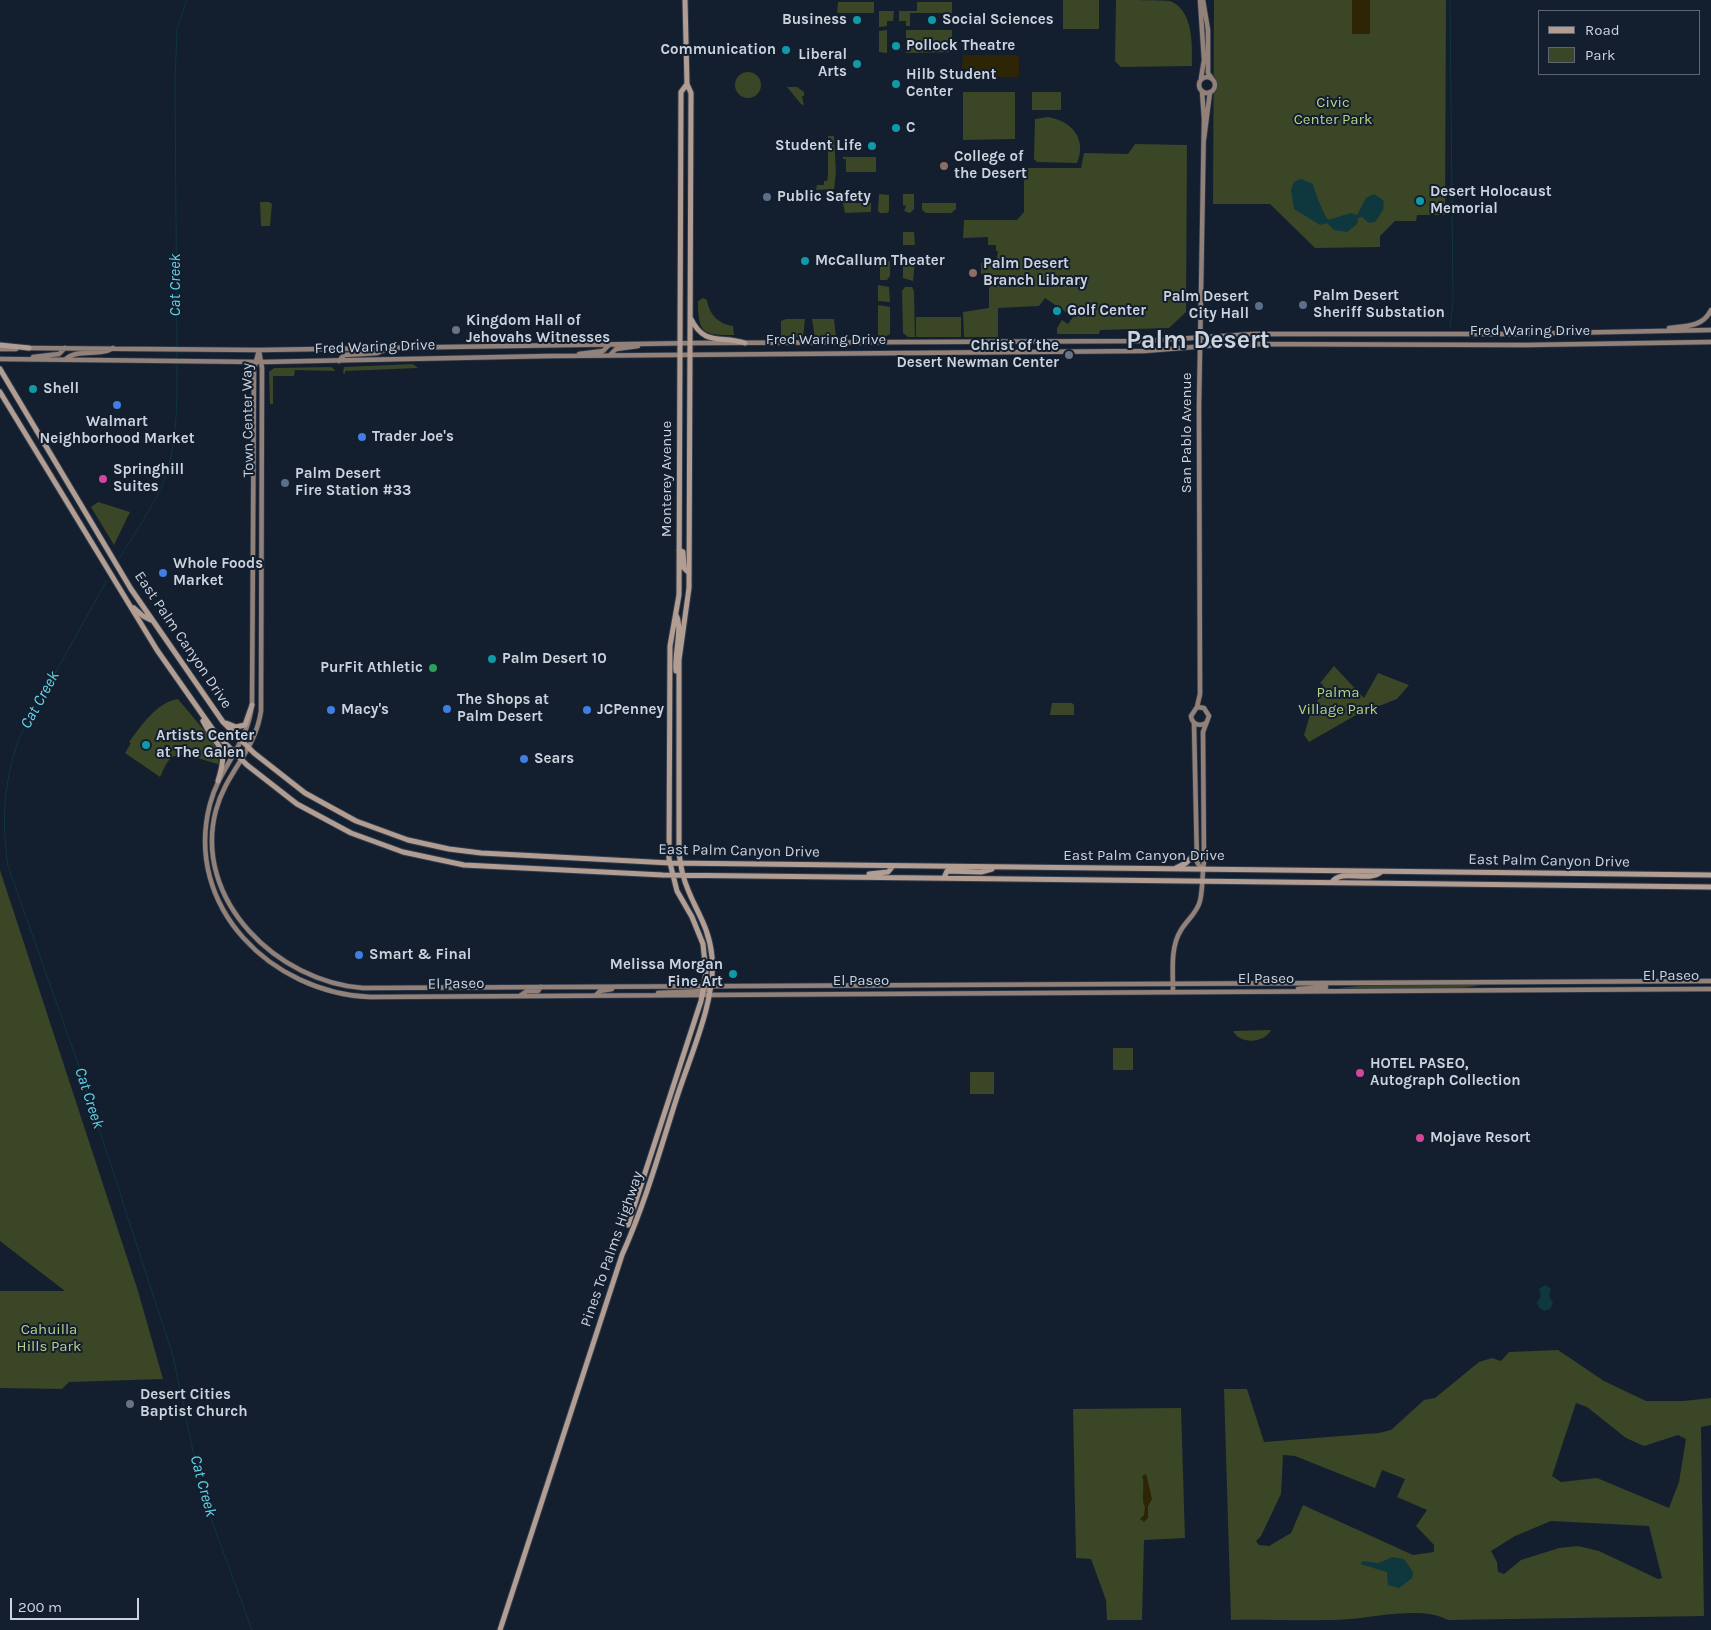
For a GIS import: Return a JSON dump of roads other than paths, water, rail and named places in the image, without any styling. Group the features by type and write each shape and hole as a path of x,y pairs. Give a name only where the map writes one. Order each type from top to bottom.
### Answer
{"main road":[{"name":"Monterey Avenue","path":"683,876 681,863 678,679 689,573 691,93 687,84 685,0"},
{"name":"Monterey Avenue","path":"672,875 670,863 668,686 670,646 679,595 681,92 687,84"},
{"path":"690,316 698,331 706,337 734,339 746,343"},
{"path":"0,344 29,348"},
{"name":"East Palm Canyon Drive","path":"0,369 151,620 223,722 280,776 332,809 374,828 408,840 449,849 484,853 670,863 1711,875"},
{"name":"East Palm Canyon Drive","path":"0,392 127,600 198,711 235,753 270,784 324,820 377,844 446,862 483,866 683,876 853,876 1711,887"},
{"path":"679,550 683,552 684,568 689,573"},
{"path":"127,600 142,616 151,620"},
{"path":"676,615 679,625 675,657 678,679"},
{"path":"223,722 236,727 245,725 252,705"},
{"path":"198,711 207,730 223,751 224,762 218,781"},
{"path":"1174,869 1186,863 1197,852"},
{"path":"853,876 888,872 893,866"},
{"path":"944,878 947,871 981,872 997,868"},
{"path":"1332,882 1340,876 1375,876 1381,871"},
{"name":"Pines To Palms Highway","path":"500,1630 622,1255 704,991 706,963 703,944 692,917 677,891 672,875"},
{"name":"Pines To Palms Highway","path":"631,1226 712,987 712,957 706,926 683,876"}],"street":[{"path":"1202,0 1208,30 1208,73 1215,84 1210,92 1202,91 1198,85 1202,78 1204,60 1202,0"},
{"path":"1202,78 1210,77"},
{"name":"San Pablo Avenue","path":"1201,869 1197,862 1194,723 1191,716 1197,708 1200,694 1202,91"},
{"name":"San Pablo Avenue","path":"1203,142 1210,92"},
{"path":"1656,331 1698,324 1704,321 1711,310"},
{"name":"Fred Waring Drive","path":"0,349 186,348 259,350 690,343 1144,342 1254,334 1510,334 1711,330"},
{"name":"Fred Waring Drive","path":"0,359 262,362 573,355 1144,351 1240,344 1525,345 1711,342"},
{"path":"610,355 616,350 631,349 642,344"},
{"path":"573,355 587,351 604,351 610,345"},
{"path":"29,359 40,354 59,354 65,348"},
{"path":"66,359 70,355 101,353 113,348"},
{"path":"339,361 344,355 376,353 391,348"},
{"name":"Town Center Way","path":"242,742 250,720 252,705 255,362 259,350"},
{"name":"Town Center Way","path":"242,760 257,732 261,706 262,362 259,350"},
{"name":"San Pablo Avenue","path":"1173,992 1174,946 1180,931 1196,911 1200,900 1201,869 1204,862 1203,732 1209,712 1204,708 1200,694"},
{"path":"1197,708 1204,708"},
{"path":"1194,723 1198,725 1206,723"},
{"name":"El Paseo","path":"242,742 218,781 209,806 204,839 210,879 220,904 237,930 250,946 278,968 318,988 346,995 370,997 649,995 662,992 704,991"},
{"name":"El Paseo","path":"242,760 222,792 215,812 212,841 215,863 224,891 238,916 272,954 313,978 342,986 363,988 627,987 704,991 710,995 1711,989"},
{"name":"El Paseo","path":"712,987 1710,981"},
{"path":"1242,984 1245,988 1242,991"},
{"path":"1252,984 1250,987 1253,991"},
{"path":"520,996 527,991 540,991 541,987"},
{"path":"596,995 600,991 627,987 635,995"},
{"path":"704,991 712,987"},
{"path":"1290,991 1302,988 1326,988"}],"waterway":[{"name":"Cat Creek","path":"177,359 175,80 177,29 187,0"},
{"path":"1450,0 1453,303 1450,327"},
{"name":"Cat Creek","path":"119,559 157,496 169,464 175,431 177,363"},
{"name":"Cat Creek","path":"107,580 19,738 10,770 5,801 4,816 8,866 75,1055 173,1356 202,1494 252,1630"}],"place":[{"name":"Business","path":"857,20"},
{"name":"Social Sciences","path":"932,20"},
{"name":"Pollock Theatre","path":"896,46"},
{"name":"Communication","path":"786,50"},
{"name":"Liberal Arts","path":"857,64"},
{"name":"Hilb Student Center","path":"896,84"},
{"name":"C","path":"896,128"},
{"name":"Student Life","path":"872,146"},
{"name":"College of the Desert","path":"944,166"},
{"name":"Public Safety","path":"767,197"},
{"name":"Desert Holocaust Memorial","path":"1420,201"},
{"name":"McCallum Theater","path":"805,261"},
{"name":"Palm Desert Branch Library","path":"973,273"},
{"name":"Palm Desert Sheriff Substation","path":"1303,305"},
{"name":"Palm Desert City Hall","path":"1259,306"},
{"name":"Golf Center","path":"1057,311"},
{"name":"Kingdom Hall of Jehovahs Witnesses","path":"456,330"},
{"name":"Christ of the Desert Newman Center","path":"1069,355"},
{"name":"Shell","path":"33,389"},
{"name":"Walmart Neighborhood Market","path":"117,405"},
{"name":"Trader Joe's","path":"362,437"},
{"name":"Springhill Suites","path":"103,479"},
{"name":"Palm Desert Fire Station #33","path":"285,483"},
{"name":"Whole Foods Market","path":"163,573"},
{"name":"Palm Desert 10","path":"492,659"},
{"name":"PurFit Athletic","path":"433,668"},
{"name":"The Shops at Palm Desert","path":"447,709"},
{"name":"Macy's","path":"331,710"},
{"name":"JCPenney","path":"587,710"},
{"name":"Artists Center at The Galen","path":"146,745"},
{"name":"Sears","path":"524,759"},
{"name":"Smart & Final","path":"359,955"},
{"name":"Melissa Morgan Fine Art","path":"733,974"},
{"name":"HOTEL PASEO, Autograph Collection","path":"1360,1073"},
{"name":"Mojave Resort","path":"1420,1138"},
{"name":"Desert Cities Baptist Church","path":"130,1404"}],"district":[{"name":"Palm Desert","path":"1198,341"}],"park label":[{"name":"Civic Center Park","path":"1333,112"},
{"name":"Palma Village Park","path":"1338,702"},
{"name":"Cahuilla Hills Park","path":"49,1338"}]}
